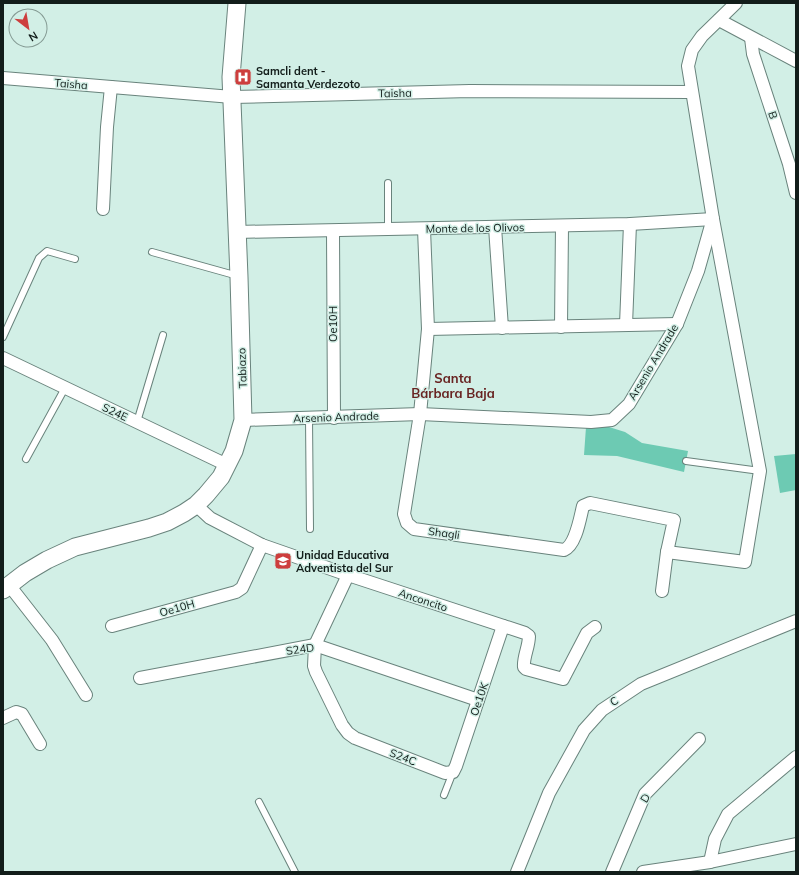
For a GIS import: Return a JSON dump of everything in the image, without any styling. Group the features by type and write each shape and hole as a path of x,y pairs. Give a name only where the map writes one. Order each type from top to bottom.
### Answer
{"street":[{"name":"Tabiazo","path":"6,588 47,560 75,547 149,528 167,522 184,513 196,505 221,477 239,439 243,420 231,77 237,3"},
{"name":"Arsenio Andrade","path":"243,420 420,414 591,422 612,420 629,404 677,324 698,271 713,219 691,92 688,66 692,50 702,36 736,3"},
{"path":"719,20 796,61"},
{"name":"B","path":"751,38 753,54 789,164 796,193"},
{"name":"Taisha","path":"3,78 232,97 470,91 691,92"},
{"path":"104,209 111,87"},
{"path":"667,552 745,562 760,470 713,219"},
{"name":"Monte de los Olivos","path":"237,232 562,226 713,219"},
{"path":"626,325 630,224"},
{"path":"561,327 562,226"},
{"path":"495,227 502,328"},
{"name":"Shagli","path":"424,229 428,329 420,414 404,514 407,524 414,529 564,550 567,549 573,542 583,506 590,503 674,520 667,552 662,591"},
{"name":"Oe10H","path":"332,231 334,418"},
{"path":"428,329 677,324"},
{"name":"S24E","path":"3,358 227,465"},
{"name":"Anconcito","path":"196,505 210,518 262,545 348,576 525,633 529,636 523,663 526,670 563,679 587,633 595,627"},
{"name":"Oe10H","path":"112,626 236,592 242,588 262,545"},
{"path":"315,645 348,576"},
{"path":"6,588 52,640 86,695"},
{"name":"C","path":"516,872 549,793 584,730 602,710 641,684 796,621"},
{"name":"Oe10K","path":"452,772 456,766 503,626"},
{"name":"S24D","path":"140,678 315,645 478,700"},
{"name":"S24C","path":"315,645 314,666 316,672 342,725 348,733 355,738 445,773 452,772"},
{"path":"3,718 16,712 22,714 40,744"},
{"name":"D","path":"612,872 645,794 699,739"},
{"path":"710,862 715,839 728,814 796,756"},
{"path":"643,872 710,862 796,844"}],"lane":[{"path":"388,183 388,230"},
{"path":"4,333 38,258 48,251 75,258"},
{"path":"152,252 239,277"},
{"path":"137,422 163,335"},
{"path":"26,459 65,388"},
{"path":"309,418 310,529"},
{"path":"686,461 760,470"},
{"path":"444,795 452,772"},
{"path":"259,802 295,872"}],"green space":[{"path":"586,427 609,427 625,432 642,443 688,451 684,472 617,456 584,455"},
{"path":"796,454 796,490 780,493 774,456"}],"place":[{"name":"Samcli dent - Samanta Verdezoto","path":"243,77"},
{"name":"Unidad Educativa Adventista del Sur","path":"283,561"}],"district":[{"name":"Santa Bárbara Baja","path":"453,386"}]}
